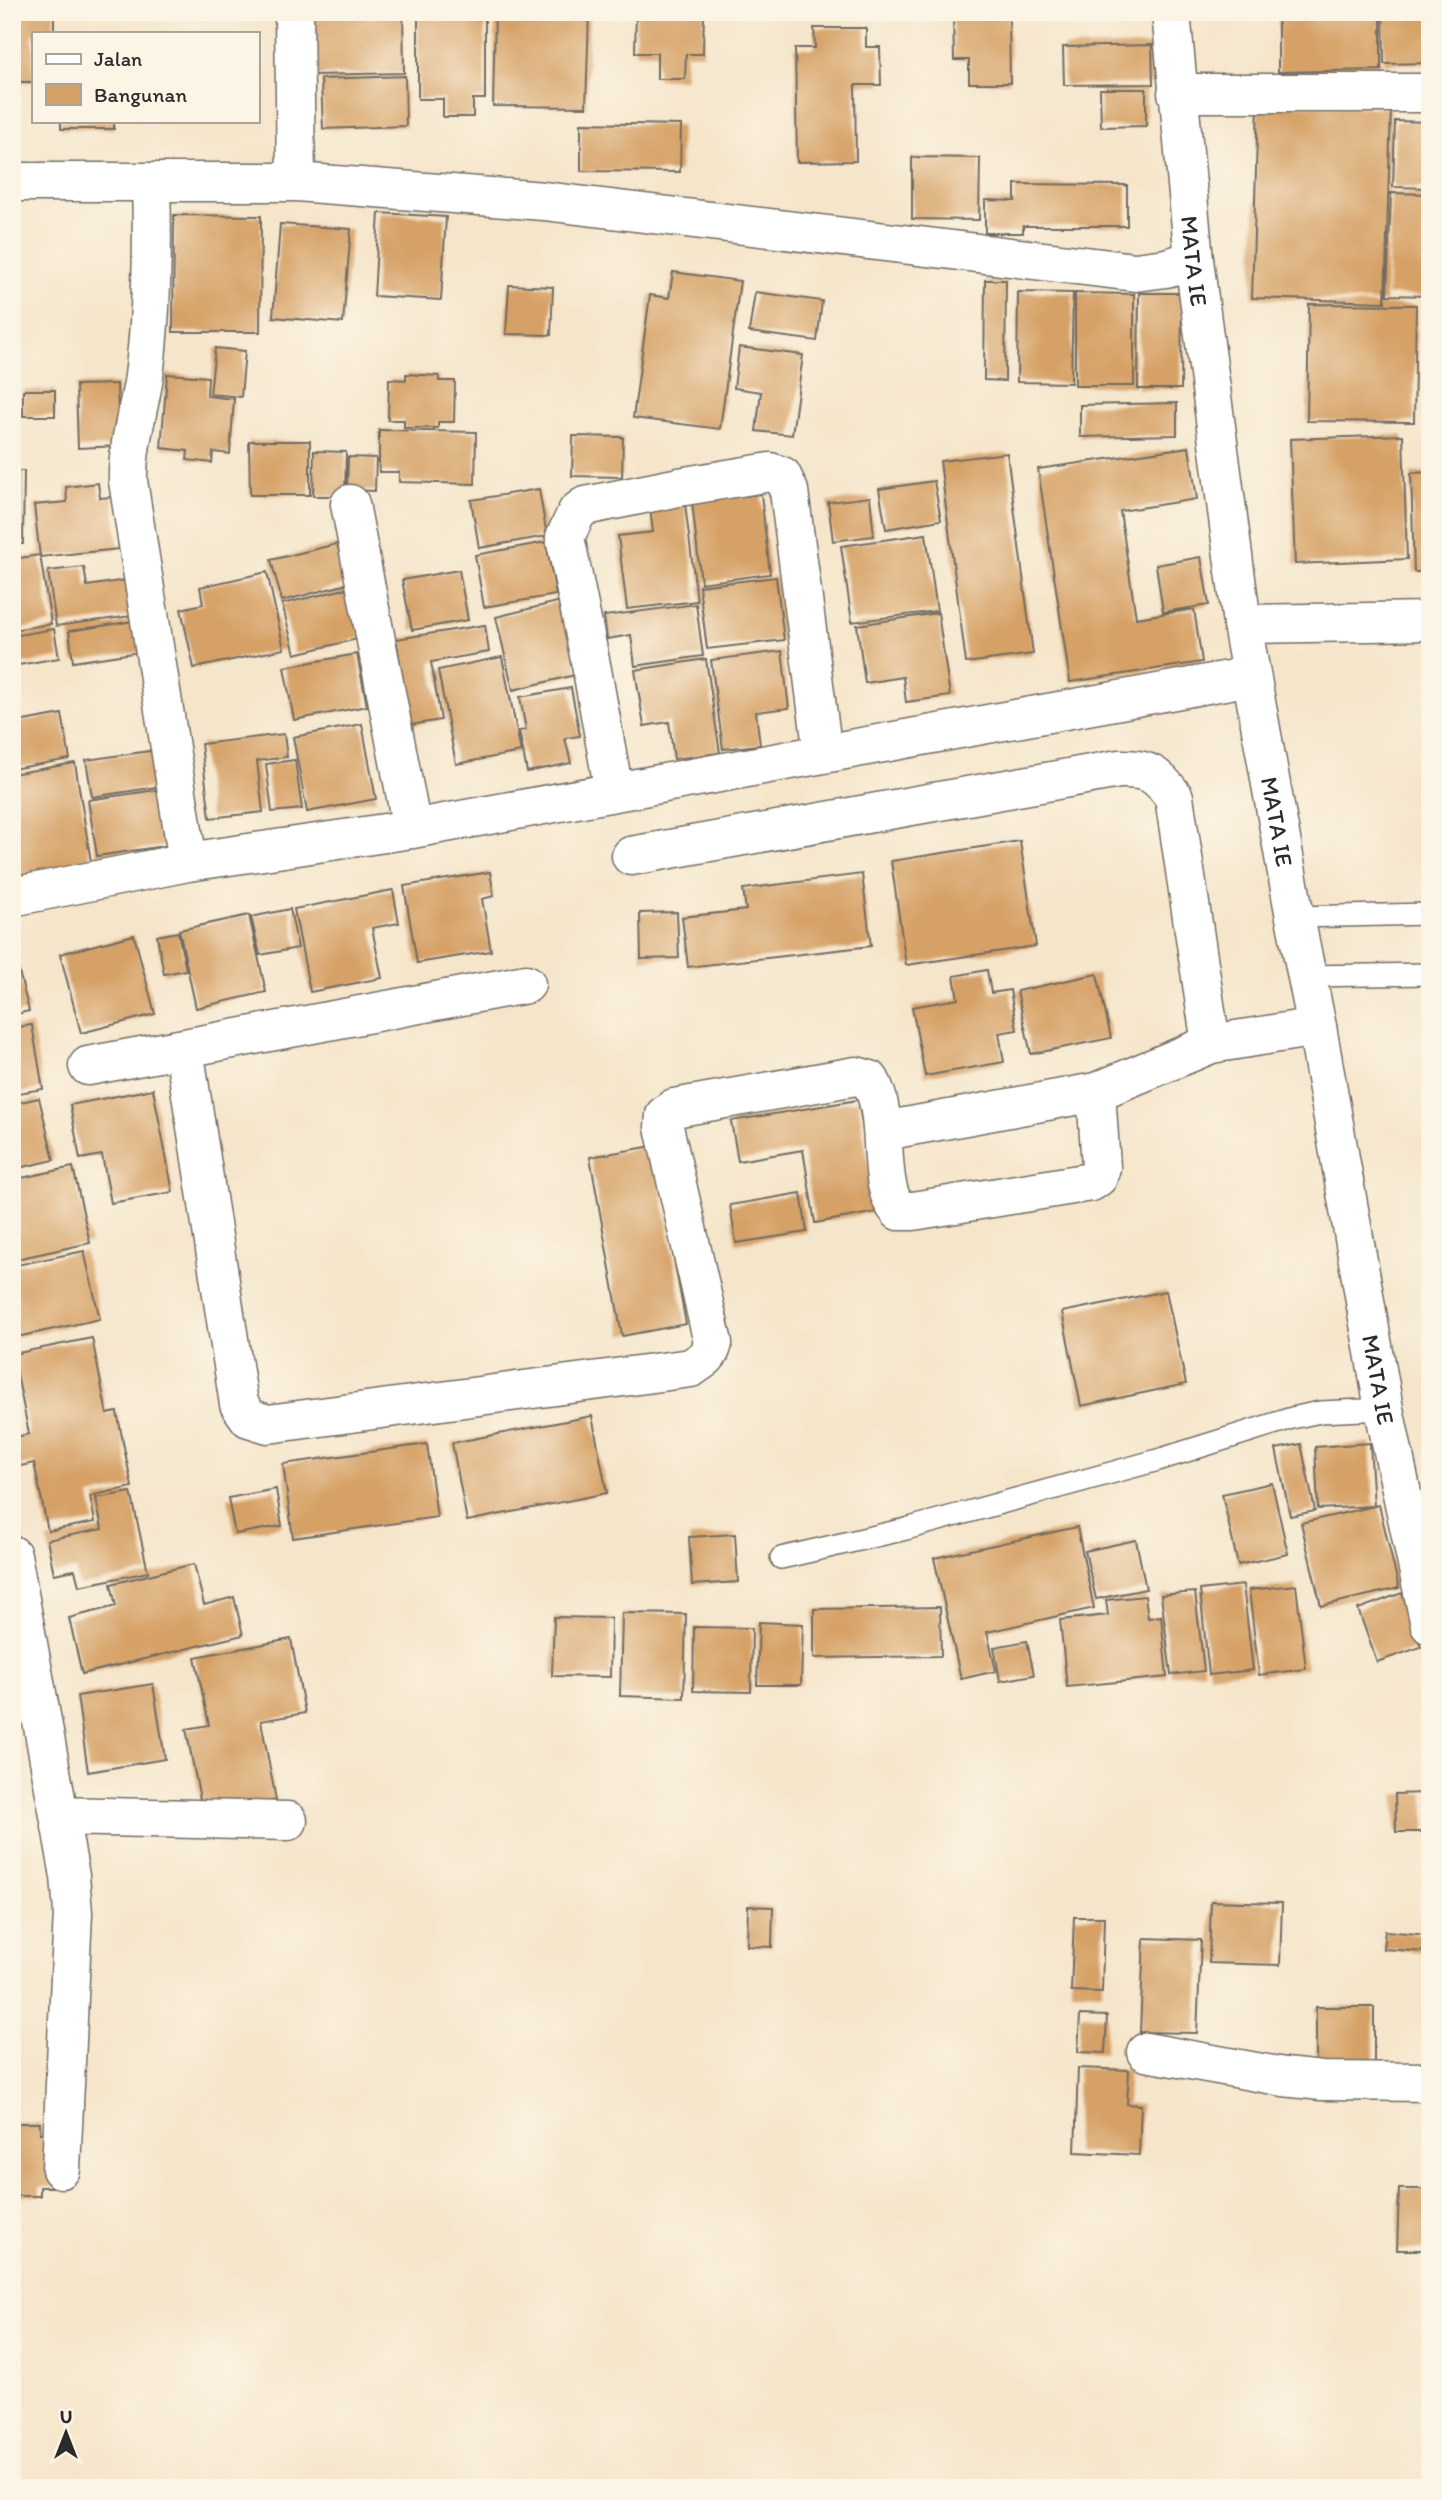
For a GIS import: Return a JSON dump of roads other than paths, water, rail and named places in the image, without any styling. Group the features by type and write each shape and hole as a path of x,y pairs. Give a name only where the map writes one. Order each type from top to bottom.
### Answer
{"street":[{"path":"295,12 296,182"},
{"name":"MATA IE","path":"1171,12 1194,260 1242,624 1384,1409 1430,1625"},
{"path":"1177,93 1430,93"},
{"path":"12,182 296,182 558,203 1135,271 1166,268 1194,260"},
{"path":"151,183 153,266 144,376 128,458 128,481 188,862"},
{"path":"614,792 565,537 577,512 585,506 679,487 770,471 782,476 786,483 823,754"},
{"path":"350,504 412,829"},
{"path":"1242,624 1430,621"},
{"path":"12,897 188,862 412,829 1251,676"},
{"path":"631,856 1119,769 1136,769 1153,774 1174,797 1211,1044"},
{"path":"88,1066 526,984"},
{"path":"884,1131 1096,1093 1211,1044 1317,1027"},
{"path":"184,1049 239,1404 249,1418 268,1424 691,1368 711,1354 713,1343 664,1127 665,1115 674,1108 856,1076 870,1080 875,1088 884,1131 887,1188 892,1203 899,1211 913,1211 1091,1182 1098,1177 1101,1167 1096,1093"},
{"path":"12,1555 70,1876 73,1913 61,2169"},
{"path":"59,1816 288,1821"},
{"path":"1146,2053 1322,2081 1430,2082"}],"lane":[{"path":"1295,917 1430,914"},
{"path":"1306,976 1430,974"},
{"path":"781,1558 920,1526 1158,1460 1292,1418 1320,1412 1384,1409"}]}
